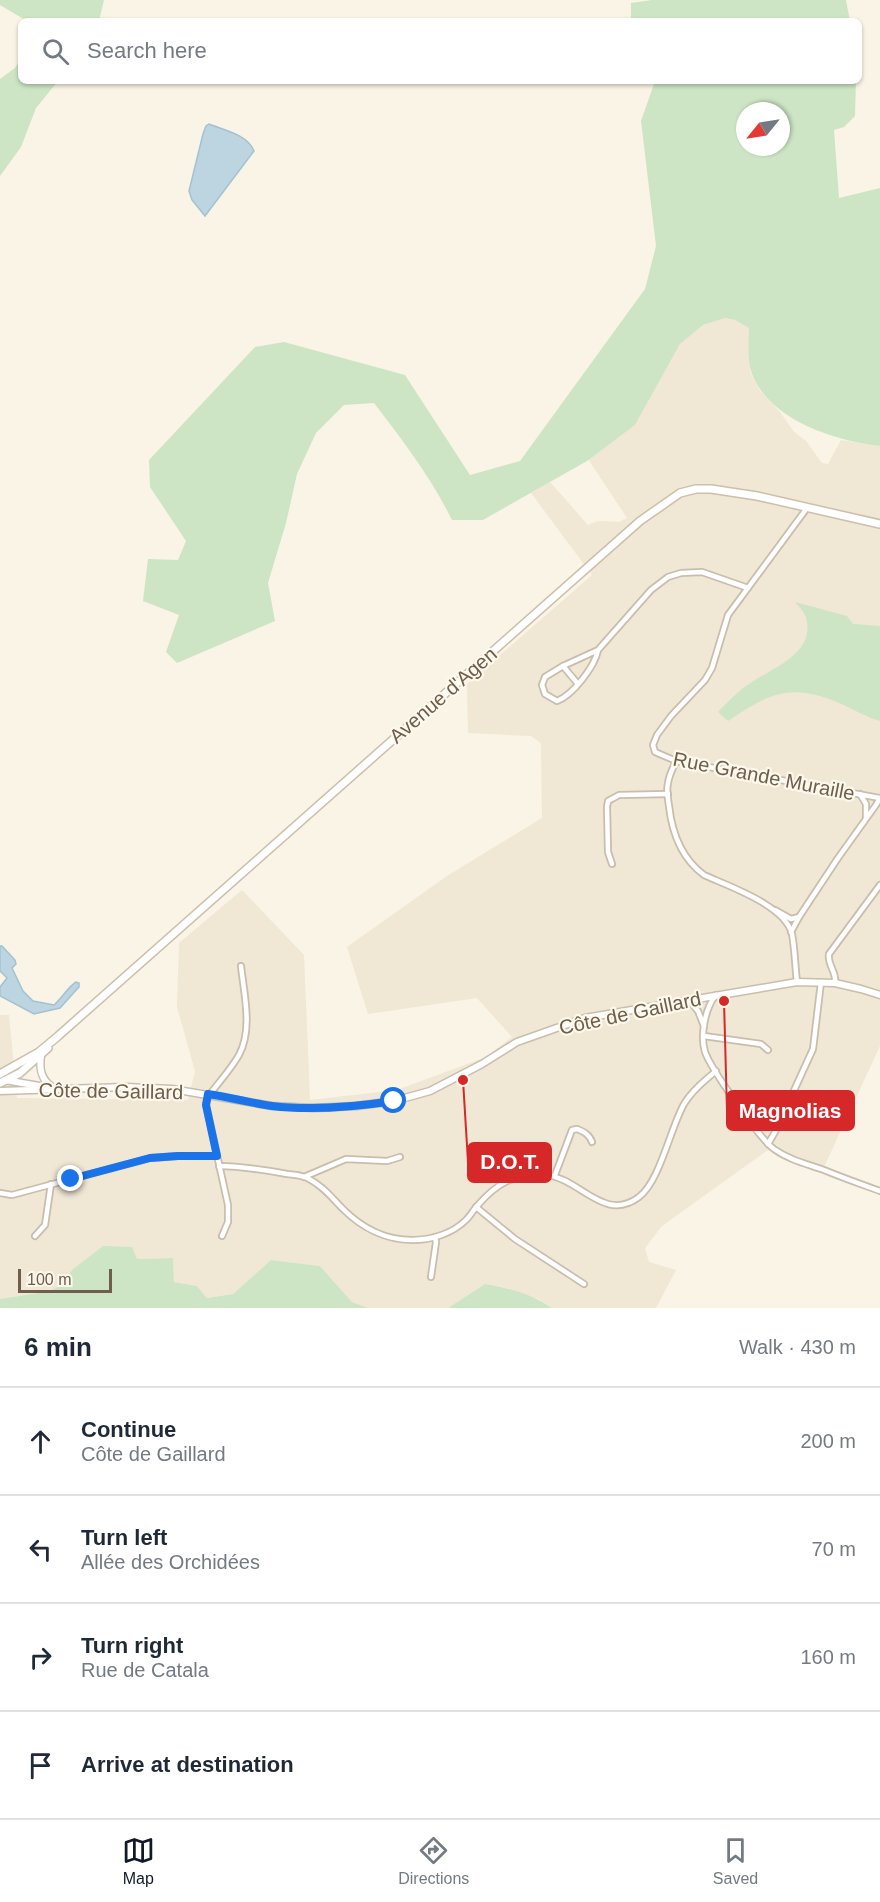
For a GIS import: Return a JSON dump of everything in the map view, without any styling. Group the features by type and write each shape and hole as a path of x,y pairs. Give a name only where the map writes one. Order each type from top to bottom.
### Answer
{"main road":[{"name":"Avenue d'Agen","path":"57,1037 640,520 680,493 696,489 725,490 880,524"},
{"path":"0,1081 12,1079 41,1056 57,1037"},
{"path":"0,1074 16,1066 57,1037"}],"street":[{"name":"Rue Grande Muraille","path":"807,508 728,615 712,668 705,680 670,716 653,745 655,752 676,761 880,798"},
{"path":"598,650 597,658 578,684 561,701 553,700 545,694 542,685 545,677 562,666 598,650 651,590 668,577 681,573 702,572 748,588"},
{"path":"562,666 578,684"},
{"path":"676,761 668,783 674,833 681,849 695,868 791,919 799,917"},
{"path":"612,864 608,852 608,801 619,795 668,794"},
{"path":"860,794 866,804 866,818"},
{"path":"791,932 880,798"},
{"path":"835,984 836,975 828,954 880,885"},
{"path":"766,904 784,921 791,932 797,982"},
{"path":"222,1236 228,1222 228,1205 206,1105 209,1094 240,1053 246,1032 241,966"},
{"name":"Côte de Gaillard","path":"0,1091 126,1087 172,1089 272,1106 356,1106 394,1101 436,1088 482,1064 517,1042 585,1018 797,982 835,984 861,989 880,996"},
{"path":"768,1144 776,1132 813,1049 821,982"},
{"path":"716,995 709,1006 704,1036 706,1052 716,1071 768,1144 788,1158 880,1191"},
{"path":"690,1000 698,1011 705,1029"},
{"path":"704,1036 761,1044 768,1050"},
{"path":"41,1056 40,1072 47,1084 55,1089"},
{"path":"12,1079 16,1066"},
{"path":"219,1166 242,1166 304,1177 328,1192 360,1224 372,1231 408,1240 435,1237 455,1229 467,1220 491,1191 504,1182 528,1174 555,1175 575,1185 598,1202 611,1206 624,1204 637,1199 646,1191 685,1103 716,1071"},
{"path":"12,1079 55,1089"},
{"path":"12,1079 20,1090"},
{"path":"555,1175 572,1130 577,1128 585,1132 590,1136 592,1142"},
{"path":"0,1193 12,1195 150,1158 217,1156"},
{"path":"304,1177 346,1159 387,1161 400,1157"},
{"path":"35,1236 45,1224 51,1184"},
{"path":"476,1207 515,1239 584,1284"},
{"path":"431,1277 435,1237"}],"shaded area":[{"path":"725,318 735,320 749,328 750,372 760,391 780,412 794,432 806,441 822,463 828,464 841,440 880,446 880,1046 824,1167 786,1153 777,1145 662,1226 645,1248 649,1262 676,1270 656,1308 552,1308 539,1299 503,1287 485,1284 448,1308 368,1308 352,1302 320,1266 271,1260 233,1294 207,1298 197,1286 174,1282 173,1258 137,1259 72,1270 63,1284 50,1291 0,1299 0,1015 9,1015 17,1098 188,1100 195,1071 177,1007 179,943 242,890 304,955 310,1100 397,1090 486,1057 512,1037 477,998 368,1014 347,947 447,876 542,818 541,743 531,736 468,733 467,684 592,575 531,493 550,482 588,525 598,521 619,522 627,518 588,459 635,425 680,344 703,325"}],"green space":[{"path":"0,0 104,0 100,18 22,18 0,5"},
{"path":"652,0 846,0 849,18 631,18 631,3"},
{"path":"18,64 18,84 56,84 36,108 21,147 0,176 0,79"},
{"path":"654,84 856,84 855,116 844,127 834,130 839,198 880,188 880,446 824,433 788,416 773,404 761,390 750,369 749,328 735,320 725,318 703,325 680,344 635,425 587,461 483,520 452,520 426,474 374,403 344,405 316,433 297,474 286,523 268,583 275,621 177,663 166,652 179,615 143,601 148,559 178,560 186,541 150,487 149,460 255,347 284,342 405,375 470,475 520,461 645,289 656,246 641,121"},
{"path":"795,602 847,616 853,624 880,626 880,721 832,700 802,693 789,693 765,699 728,721 718,712 742,689 787,661 803,644 807,634 807,622"},
{"path":"103,1246 132,1247 137,1259 173,1258 174,1282 197,1286 207,1298 233,1294 271,1260 320,1266 352,1302 368,1308 0,1308 0,1299 50,1291 63,1284 72,1270"},
{"path":"485,1284 520,1292 552,1308 448,1308"}],"water":[{"path":"209,124 241,137 251,145 254,151 205,216 192,200 189,191 203,134"},
{"path":"0,946 15,960 16,964 12,968 23,991 33,1001 54,1005 76,982 79,983 79,987 60,1008 34,1014 0,996 0,987 7,978 0,971"}],"place":[{"name":"Magnolias","path":"724,1001"},
{"name":"D.O.T.","path":"463,1080"}],"route":[{"path":"71,1179 150,1158 217,1156 206,1105 208,1094 272,1106 314,1108 394,1101"}]}
